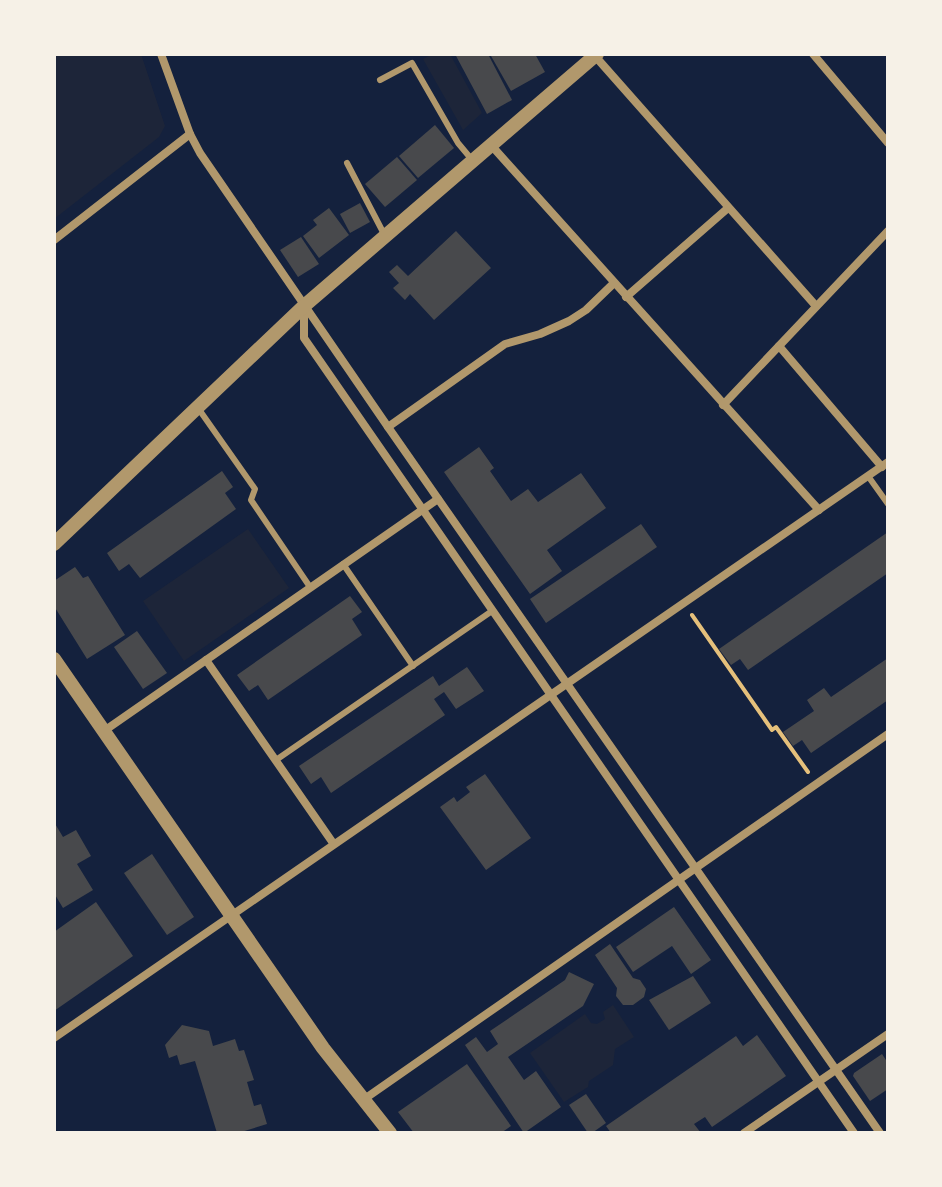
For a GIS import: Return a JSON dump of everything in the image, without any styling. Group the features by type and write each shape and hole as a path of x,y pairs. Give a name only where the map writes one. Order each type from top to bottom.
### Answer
{"street":[{"path":"161,54 190,134 304,306 880,1133"},
{"path":"813,54 888,143"},
{"path":"54,544 304,306 596,55 816,306"},
{"path":"54,240 190,134"},
{"path":"491,145 819,510"},
{"path":"626,297 728,208"},
{"path":"723,405 888,231"},
{"path":"388,427 505,344 540,334 569,321 586,310 614,283"},
{"path":"304,306 304,338 854,1133"},
{"path":"54,1038 885,465 779,346"},
{"path":"104,731 438,499"},
{"path":"54,659 323,1048 390,1133"},
{"path":"206,660 333,843"},
{"path":"363,1100 888,734"},
{"path":"744,1133 888,1034"}],"lane":[{"path":"380,80 412,63 458,143 473,161"},
{"path":"347,163 379,229 386,236"},
{"path":"197,407 255,489 251,500 310,587"},
{"path":"868,476 888,504"},
{"path":"343,564 413,666"},
{"path":"276,760 492,611"}],"path":[{"path":"692,615 772,730 776,727 811,777"}],"shaded area":[{"path":"141,54 165,126 159,137 54,219 54,55"},
{"path":"433,54 450,54 482,113 463,130 423,59"},
{"path":"248,529 289,588 184,661 143,601"},
{"path":"613,1005 634,1037 615,1049 613,1065 589,1081 588,1087 564,1102 530,1053 585,1014 591,1023 597,1024 605,1019 603,1012"}],"building":[{"path":"455,54 488,54 512,100 487,114"},
{"path":"535,54 545,72 511,91 491,56"},
{"path":"435,125 454,148 418,178 399,156"},
{"path":"397,157 417,180 385,207 365,184"},
{"path":"360,203 370,222 350,233 340,214"},
{"path":"329,208 349,235 319,258 303,236 317,225 313,220"},
{"path":"456,231 491,268 434,320 410,294 405,300 393,288 399,283 389,272 397,265 408,276"},
{"path":"301,237 319,264 298,277 280,250"},
{"path":"479,447 494,468 490,471 511,501 528,489 538,502 581,473 606,508 547,550 562,571 530,594 444,472"},
{"path":"222,471 233,487 225,493 236,509 140,578 129,564 119,571 107,553"},
{"path":"641,524 657,547 546,623 530,599"},
{"path":"888,532 888,573 748,670 740,659 731,665 719,649"},
{"path":"75,567 83,578 88,576 125,635 87,659 54,606 54,581"},
{"path":"350,596 362,612 352,619 362,635 268,700 258,685 249,691 237,675"},
{"path":"137,631 167,673 143,689 114,647"},
{"path":"888,658 888,700 811,753 802,740 793,746 783,732 814,711 807,700 824,688 831,697"},
{"path":"467,667 484,691 456,709 444,692 434,699 445,715 331,793 321,777 311,784 299,766 433,676 439,686"},
{"path":"485,774 531,838 486,870 440,807 454,797 457,802 470,792 466,787"},
{"path":"54,822 63,837 76,830 91,856 77,864 93,890 63,908 54,893"},
{"path":"152,854 194,917 167,935 124,873"},
{"path":"96,902 133,956 54,1011 54,932"},
{"path":"674,907 711,960 691,974 672,946 633,972 616,947"},
{"path":"610,944 633,978 640,980 646,989 644,997 633,1005 623,1005 616,996 617,988 595,955"},
{"path":"569,972 594,984 583,1006 508,1057 524,1080 536,1071 561,1107 524,1133 465,1045 476,1037 487,1052 498,1044 490,1031 565,980"},
{"path":"693,976 711,1003 669,1030 649,1000"},
{"path":"182,1025 209,1031 213,1046 235,1039 239,1051 244,1050 254,1080 247,1082 254,1106 261,1104 267,1124 238,1133 217,1133 195,1061 180,1065 177,1055 169,1058 165,1045"},
{"path":"757,1035 786,1076 712,1127 705,1117 694,1124 701,1133 611,1133 606,1126 736,1036 743,1046"},
{"path":"882,1054 888,1063 888,1089 870,1101 853,1076"},
{"path":"467,1064 511,1126 501,1133 414,1133 398,1112"},
{"path":"586,1094 606,1123 592,1133 588,1133 569,1105"}]}
